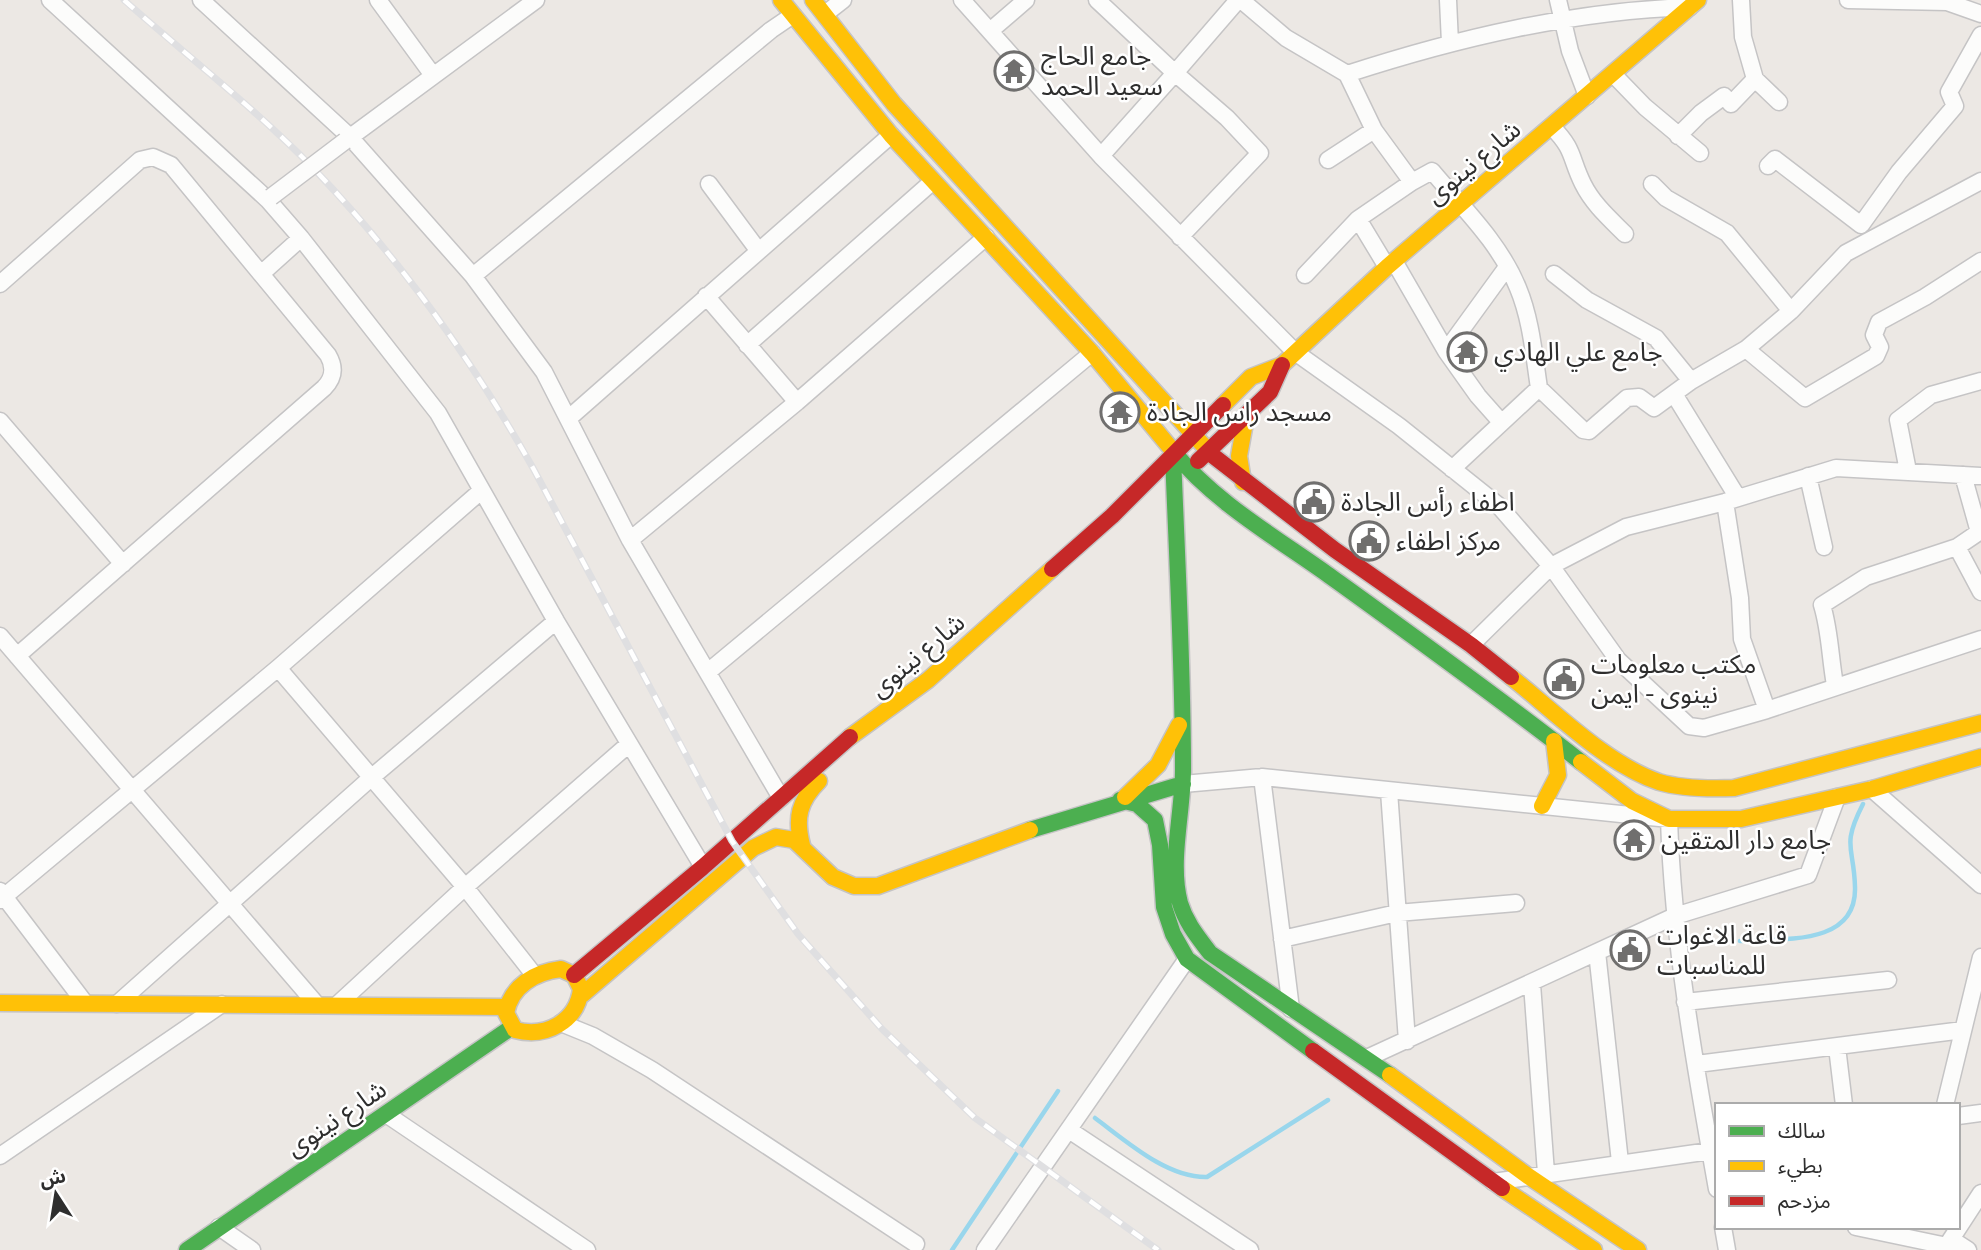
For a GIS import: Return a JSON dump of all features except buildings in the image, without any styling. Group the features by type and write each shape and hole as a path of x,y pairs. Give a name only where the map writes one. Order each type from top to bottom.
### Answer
{"main road":[{"path":"781,0 891,135 1092,353 1188,470 1632,801 1669,819 1741,819 1871,789 1981,757"},
{"path":"813,0 894,104 1208,452 1335,550 1471,645 1620,764 1660,782 1701,789 1734,788 1981,723"},
{"name":"شارع نينوى","path":"574,975 703,867 848,738 867,727 928,680 1041,580 1193,436 1251,377 1282,365 1391,264 1694,4"},
{"name":"شارع نينوى","path":"1188,470 1246,417 1276,384 1282,365"},
{"path":"1243,481 1239,456 1246,417"},
{"path":"1173,455 1184,704 1183,784 1177,875 1184,914 1195,936 1210,953 1367,1058 1528,1176 1638,1250"},
{"path":"1320,568 1335,550"},
{"path":"1120,800 1144,782 1163,760 1176,733 1184,704"},
{"path":"802,845 796,816 803,796 853,749 867,727"},
{"path":"1542,806 1558,775 1558,752 1554,741"},
{"path":"582,995 574,975 553,969 535,976 517,990 507,1007 507,1019 512,1027 522,1033 535,1035 561,1023 578,1007 582,995 760,843 776,837 794,840 802,845 833,877 844,883 878,886 1055,820 1183,784"},
{"path":"1120,800 1139,805 1154,818 1159,827 1160,877 1167,921 1187,959 1493,1182 1594,1250"},
{"path":"1167,921 1184,914"},
{"path":"0,1003 507,1007"},
{"name":"شارع نينوى","path":"187,1250 512,1027"}],"street":[{"path":"50,0 269,198 438,413 556,621 703,867"},
{"path":"201,0 347,139 473,276 544,372 630,540 781,798"},
{"path":"378,0 432,74"},
{"path":"269,198 432,74 536,0"},
{"path":"825,14 843,0"},
{"path":"962,0 1101,156 1295,352 1399,426 1499,506 1550,566 1618,660 1689,726 1704,728 1767,710 1835,685 1981,639"},
{"path":"990,31 1026,0"},
{"path":"1097,0 1227,118 1260,153 1180,237"},
{"path":"1101,156 1240,0 1286,38 1347,74 1374,130 1412,181"},
{"path":"1448,0 1450,43"},
{"path":"1558,0 1570,51 1587,96"},
{"path":"1741,0 1743,37 1755,79 1779,102"},
{"path":"1848,0 1947,2 1981,14"},
{"path":"1347,74 1450,43 1563,18 1648,4 1694,4"},
{"path":"473,276 771,30 793,15"},
{"path":"1768,166 1775,159 1861,225 1899,172 1955,106 1949,92 1981,36"},
{"path":"1614,74 1678,136 1700,153"},
{"path":"1678,136 1724,96 1731,104 1755,79"},
{"path":"1552,127 1570,144 1581,181 1593,202 1625,234"},
{"path":"1328,160 1374,130"},
{"path":"569,418 891,135"},
{"path":"0,284 135,165 153,157 171,165 328,355 333,368 330,383 17,656"},
{"path":"1305,275 1358,219 1412,181 1432,171 1507,267 1518,289 1529,325 1539,388 1583,430 1589,431 1627,398 1639,397 1654,408 1691,381 1746,349 1791,311 1846,253 1981,181"},
{"path":"747,345 932,182"},
{"path":"709,184 758,250"},
{"path":"1652,184 1666,198 1727,233 1791,311"},
{"path":"1358,219 1391,264 1446,352 1478,397 1501,422"},
{"path":"630,540 797,402 986,237"},
{"path":"261,274 302,238"},
{"path":"1746,349 1805,398 1876,356 1881,347 1874,335 1878,322 1925,297 1981,261"},
{"path":"1446,352 1507,267"},
{"path":"1554,274 1587,300 1656,338 1691,381"},
{"path":"706,296 797,402"},
{"path":"709,671 1092,353"},
{"path":"1908,471 1898,420 1931,395 1981,381"},
{"path":"1452,469 1539,388"},
{"path":"1674,394 1731,500 1742,639 1767,710"},
{"path":"0,421 123,564"},
{"path":"1471,645 1550,566 1626,527 1731,500 1836,468 1981,476"},
{"path":"1835,685 1828,642 1830,631 1822,605 1866,577 1957,547 1979,532 1963,475"},
{"path":"1808,476 1824,547"},
{"path":"85,1003 1,896 134,790 481,491"},
{"path":"1957,547 1981,593"},
{"path":"117,1003 372,777 556,621"},
{"path":"0,636 231,901 317,1005"},
{"path":"278,668 465,887 535,976"},
{"path":"337,1005 465,887 629,744"},
{"path":"1262,777 1291,1009"},
{"path":"1183,784 1262,777 1669,819 1675,916 1685,1002 1715,1170"},
{"path":"1871,789 1981,885"},
{"path":"1389,790 1407,1041"},
{"path":"1367,1058 1675,916 1808,875 1837,797"},
{"path":"1282,939 1397,913 1516,903"},
{"path":"1597,952 1620,1162"},
{"path":"1945,1103 1981,957"},
{"path":"985,1250 1187,959"},
{"path":"1685,1002 1888,980"},
{"path":"1532,984 1546,1172"},
{"path":"0,1156 222,1004"},
{"path":"561,1023 593,1036 652,1070 916,1244"},
{"path":"1697,1064 1963,1030"},
{"path":"1837,1047 1844,1103"},
{"path":"1960,1116 1981,1113"},
{"path":"386,1114 587,1250"},
{"path":"1069,1129 1250,1250"},
{"path":"1493,1182 1546,1172 1713,1150"},
{"path":"1960,1225 1981,1193"},
{"path":"219,1227 252,1250"},
{"path":"1723,1229 1727,1250"},
{"path":"1875,1229 1968,1250"},
{"path":"1947,1245 1957,1229"}],"waterway":[{"path":"1740,941 1814,935 1830,930 1844,920 1852,906 1855,887 1850,846 1852,829 1863,804"},
{"path":"952,1250 1058,1091"},
{"path":"1095,1118 1162,1165 1192,1176 1207,1177 1328,1100"}],"railway":[{"path":"124,0 245,103 314,169 376,238 433,312 460,350 533,468 732,841 798,934 882,1029 975,1118 1158,1250"}],"traffic: fast":[{"path":"1173,451 1226,502 1581,762"},
{"path":"1173,455 1183,731 1176,871 1180,903 1193,930 1210,953 1390,1075"},
{"path":"1030,830 1183,784"},
{"path":"1120,800 1137,804 1155,820 1160,845 1164,907 1173,934 1187,959 1313,1051"},
{"path":"187,1250 512,1027"}],"traffic: slow":[{"path":"781,0 891,135 1092,353 1173,451"},
{"path":"813,0 894,104 1212,455"},
{"path":"1223,405 1251,377 1282,365 1387,267 1698,0"},
{"path":"1243,482 1239,456 1246,417"},
{"path":"850,737 928,680 1052,569"},
{"path":"1511,677 1582,736 1620,763 1659,782 1687,787 1734,788 1981,723"},
{"path":"1125,797 1158,765 1179,725"},
{"path":"1542,806 1558,775 1554,741"},
{"path":"1581,762 1632,801 1669,819 1741,819 1872,789 1981,757"},
{"path":"802,845 800,810 819,781"},
{"path":"582,995 753,848 776,837 794,840 833,877 854,886 878,886 1030,830"},
{"path":"561,969 574,975 581,989 578,1001 567,1019 538,1032 515,1030 506,1013 513,995 533,977 561,969"},
{"path":"0,1003 507,1007"},
{"path":"1390,1075 1528,1176 1638,1250"},
{"path":"1502,1188 1594,1250"}],"traffic: jam":[{"path":"1198,461 1270,392 1282,365"},
{"path":"1052,569 1112,516 1223,405"},
{"path":"1212,455 1335,550 1471,645 1511,677"},
{"path":"574,975 703,867 850,737"},
{"path":"1313,1051 1502,1188"}],"place":[{"name":"جامع الحاج سعيد الحمد","path":"1014,71"},
{"name":"جامع علي الهادي","path":"1467,352"},
{"name":"مسجد راس الجادة","path":"1120,412"},
{"name":"اطفاء رأس الجادة","path":"1314,502"},
{"name":"مركز اطفاء","path":"1369,541"},
{"name":"مكتب معلومات نينوى - ايمن","path":"1564,679"},
{"name":"جامع دار المتقين","path":"1634,840"},
{"name":"قاعة الاغوات للمناسبات","path":"1630,950"}]}
